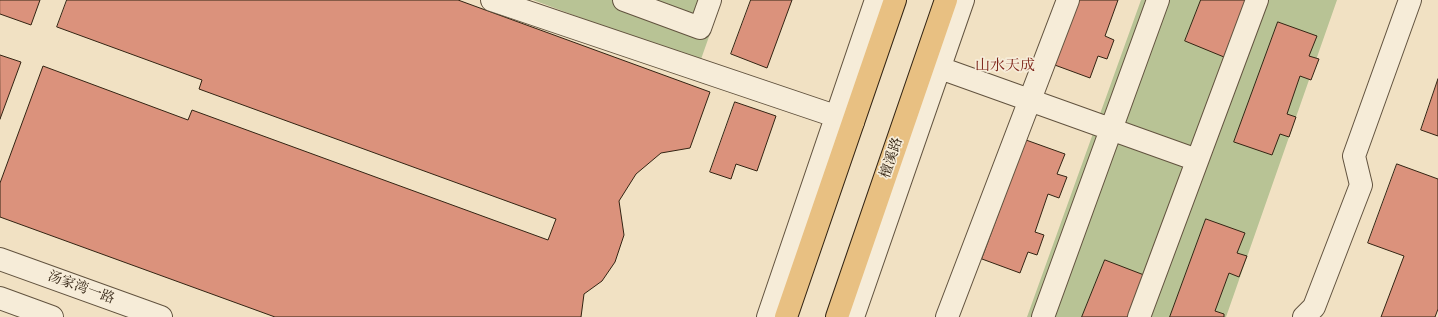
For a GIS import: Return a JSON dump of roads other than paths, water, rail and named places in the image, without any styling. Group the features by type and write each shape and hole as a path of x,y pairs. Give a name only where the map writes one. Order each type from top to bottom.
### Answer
{"main road":[{"path":"786,317 844,120 895,0"},
{"name":"檀溪路","path":"837,317 932,66 946,0"}],"street":[{"path":"492,0 844,120"},
{"path":"626,0 700,28 710,0"},
{"path":"768,317 844,120 876,0"},
{"path":"853,317 932,66 963,0"},
{"path":"947,317 1068,0"},
{"path":"1043,317 1158,0"},
{"path":"1139,317 1257,0"},
{"path":"1304,317 1314,307 1361,185 1354,156 1410,0"},
{"path":"932,66 1197,160"},
{"name":"汤家湾一路","path":"0,259 161,317"},
{"path":"0,298 52,317"}],"district":[{"name":"山水天成","path":"1005,66"}]}
